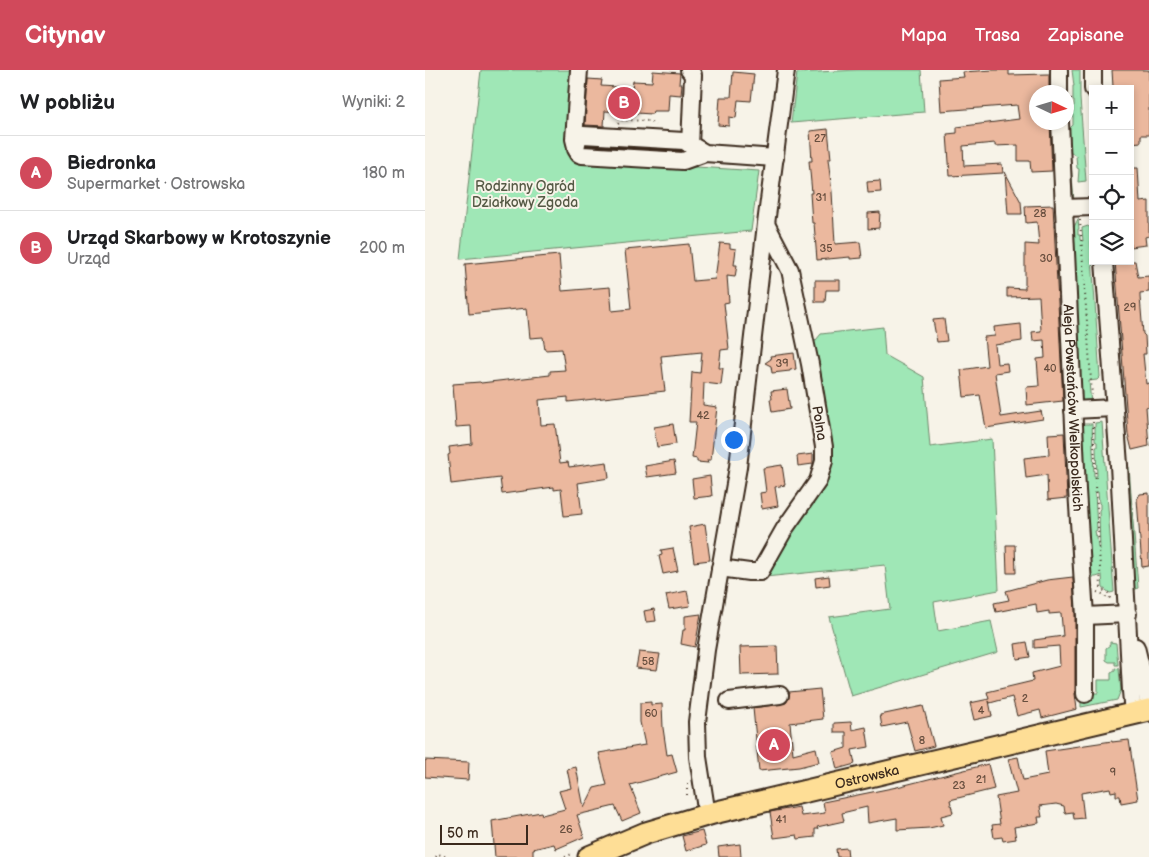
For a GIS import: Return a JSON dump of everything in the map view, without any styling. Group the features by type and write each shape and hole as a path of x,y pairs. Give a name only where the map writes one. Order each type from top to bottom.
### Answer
{"main road":[{"name":"Ostrowska","path":"589,857 646,833 707,814 1144,712"}],"street":[{"path":"579,70 574,139 579,154 683,162 705,153"},
{"path":"689,70 693,75 690,145"},
{"path":"707,814 698,757 697,722 706,650 738,468 786,70"},
{"path":"1059,70 1059,85"},
{"path":"1093,70 1093,85"},
{"name":"Aleja Powstańców Wielkopolskich","path":"1059,130 1085,616 1085,694"},
{"path":"576,149 577,138 583,135 684,142 705,153 775,158"},
{"path":"1063,208 1089,207"},
{"name":"Polna","path":"720,568 761,572 785,528 818,480 824,462 824,447 810,364 790,270 766,224"},
{"path":"1103,265 1128,614 1143,674 1144,712"},
{"path":"1073,416 1115,413"},
{"path":"1085,616 1128,614"},
{"path":"729,701 780,695"}],"path":[{"path":"628,113 628,120"},
{"path":"1073,416 1115,413"},
{"path":"436,857 438,854 448,857"}],"green space":[{"name":"Rodzinny Ogród Działkowy Zgoda","path":"481,70 575,70 571,159 759,171 751,231 460,259"},
{"path":"858,70 921,70 924,112 791,123 797,73"},
{"path":"1072,70 1080,70 1080,98 1086,181 1078,182 1079,169 1077,168 1076,156 1070,151 1074,202 1070,200 1068,130 1074,130"},
{"path":"1078,219 1078,235 1080,235 1080,240 1083,241 1082,228 1089,227 1089,265 1092,265 1100,377 1097,380 1089,381 1091,405 1080,403 1073,229"},
{"path":"883,327 885,355 924,377 930,447 992,439 999,590 934,602 938,631 991,621 998,652 851,696 829,617 890,609 885,565 765,577 790,530 820,487 811,346 821,334"},
{"path":"1102,422 1114,592 1110,593 1103,588 1102,575 1090,577 1082,424 1092,424 1094,476 1097,476 1095,423","holes":["1095,492 1098,492 1100,504 1100,550 1095,531 1097,530"]},
{"path":"1129,467 1138,588 1134,590 1126,468"},
{"path":"1110,642 1116,643 1118,665 1115,665 1115,662 1106,660 1106,648 1110,645"},
{"path":"1115,668 1119,669 1121,690 1117,700 1081,707 1081,698 1092,693 1098,693 1098,680 1111,680 1111,673 1115,671"}],"building":[{"path":"1009,70 1009,75 1049,74 1049,85 1029,85 1029,130 1050,130 1052,171 1031,172 1030,161 1018,161 1018,145 995,146 995,143 963,146 964,166 1002,164 1003,173 950,176 947,134 957,133 957,127 1019,119 1017,105 941,111 939,79 964,77 963,72"},
{"path":"1112,70 1149,70 1149,135 1141,135 1141,142 1134,143 1134,85 1113,85"},
{"path":"653,71 680,73 681,95 669,94 668,111 653,111 652,114 605,111 604,126 585,125 588,79 602,80 601,86 632,88 633,81 652,82"},
{"path":"733,72 754,74 751,101 738,100 736,118 729,117 729,126 718,125 720,97 731,97"},
{"path":"828,129 831,159 828,159 835,244 860,242 862,258 850,259 850,257 817,260 810,193 812,193 809,161 812,161 810,131"},
{"path":"1134,168 1138,168 1140,202 1149,201 1149,236 1145,237 1146,245 1134,246"},
{"path":"1005,172 1021,202 1022,214 1008,214"},
{"path":"880,181 881,192 868,193 867,182"},
{"path":"1053,205 1063,401 1027,405 1026,387 1039,386 1037,359 1045,358 1044,340 1033,341 1032,332 1041,331 1039,296 1007,297 1007,288 1025,289 1025,244 1039,245 1037,222 1026,223 1025,206"},
{"path":"880,212 879,228 868,229 868,213"},
{"path":"720,243 730,244 730,248 736,249 734,265 737,265 735,277 727,276 729,302 724,303 729,349 721,350 719,368 723,368 721,385 704,383 703,405 717,407 711,460 707,460 708,463 697,462 697,459 692,458 696,422 689,422 692,372 700,373 702,352 661,356 665,391 568,402 568,397 539,400 541,425 555,424 560,463 568,462 569,467 607,462 609,478 578,483 582,514 564,516 561,489 554,490 554,487 502,494 500,478 451,484 449,447 472,444 471,426 456,427 453,384 481,383 550,375 550,371 565,370 562,349 545,350 543,337 530,338 527,308 469,314 465,264 559,255 562,291 610,287 612,311 631,309 625,250 689,244 693,281 715,279"},
{"path":"1135,261 1138,277 1149,276 1149,292 1140,293 1140,297 1143,334 1145,336 1146,354 1143,354 1146,384 1149,383 1149,406 1146,407 1149,446 1132,450 1128,434 1115,265 1134,265"},
{"path":"815,280 840,280 840,290 826,290 825,302 815,302"},
{"path":"944,319 947,341 937,342 933,320"},
{"path":"1021,324 1022,341 995,345 997,364 1007,363 1008,371 995,373 1001,417 1041,411 1043,419 986,428 980,395 964,397 961,370 987,366 984,337 995,336 994,327"},
{"path":"794,353 796,369 772,373 771,366 765,363 771,359 770,356"},
{"path":"787,389 790,409 772,412 771,391"},
{"path":"673,424 676,444 657,447 654,427"},
{"path":"1064,433 1067,498 1048,500 1047,475 1026,478 1024,458 1049,455 1048,434"},
{"path":"813,454 813,464 798,466 797,456"},
{"path":"674,461 676,473 647,477 645,466"},
{"path":"782,465 785,485 775,487 778,506 762,509 760,493 766,492 763,468"},
{"path":"710,476 712,496 694,498 692,479"},
{"path":"1149,493 1149,566 1142,567 1137,499 1140,494"},
{"path":"705,524 710,560 694,562 689,527"},
{"path":"1006,545 1015,545 1016,573 1007,573"},
{"path":"673,548 678,571 663,574 659,556 662,555 661,550"},
{"path":"829,576 830,585 816,587 815,578"},
{"path":"1073,577 1075,694 1077,709 1042,718 1040,710 1017,716 1012,697 990,703 989,701 992,716 974,720 970,703 989,699 987,692 1033,681 1032,673 1060,666 1059,646 1034,648 1034,640 1063,636 1061,613 1049,614 1049,611 1037,613 1036,604 996,612 994,603 1009,600 1006,591 1047,580"},
{"path":"687,591 690,606 669,609 666,595"},
{"path":"654,609 656,621 646,622 644,611"},
{"path":"701,614 695,647 681,644 683,630 685,630 685,616"},
{"path":"1027,642 1030,657 1017,659 1015,644"},
{"path":"777,646 778,674 741,675 740,647"},
{"path":"639,652 660,654 657,670 636,668"},
{"path":"820,689 823,719 790,723 793,754 816,748 819,762 799,767 759,771 753,708 786,703 789,698 789,692"},
{"path":"651,702 651,705 662,704 667,755 672,754 677,772 630,785 641,813 622,821 615,806 577,815 584,837 556,849 554,844 533,849 533,857 495,857 492,821 541,812 542,815 565,809 559,791 571,788 567,769 576,767 584,808 594,788 607,785 599,753 645,745 640,722 640,703"},
{"path":"923,706 934,746 915,751 907,722 882,727 880,715"},
{"path":"851,722 852,730 866,727 869,747 852,750 855,764 837,769 833,752 846,748 846,732 834,732 834,723"},
{"path":"1129,740 1138,800 1121,803 1120,796 1116,796 1116,791 1111,792 1110,788 1081,793 1084,818 1074,819 1073,812 1065,813 1064,806 1056,804 1040,806 1042,817 1038,817 1039,823 1014,827 1016,839 1003,841 1002,837 994,838 992,825 1000,824 996,797 1017,793 1008,759 1018,757 1023,780 1048,775 1045,751"},
{"path":"425,760 469,762 468,780 425,777"},
{"path":"988,764 994,789 950,800 953,813 941,816 943,825 897,830 897,818 868,823 867,807 842,813 844,821 817,827 818,829 815,829 815,837 798,839 797,835 774,838 770,812 799,807 801,816 825,813 823,802 897,787"},
{"path":"702,831 706,845 686,851 682,836"},
{"path":"740,844 741,857 719,857 718,847"},
{"path":"847,848 848,857 837,857 836,849"}],"place":[{"name":"Urząd Skarbowy w Krotoszynie","path":"624,103"},
{"name":"Biedronka","path":"774,745"}]}
